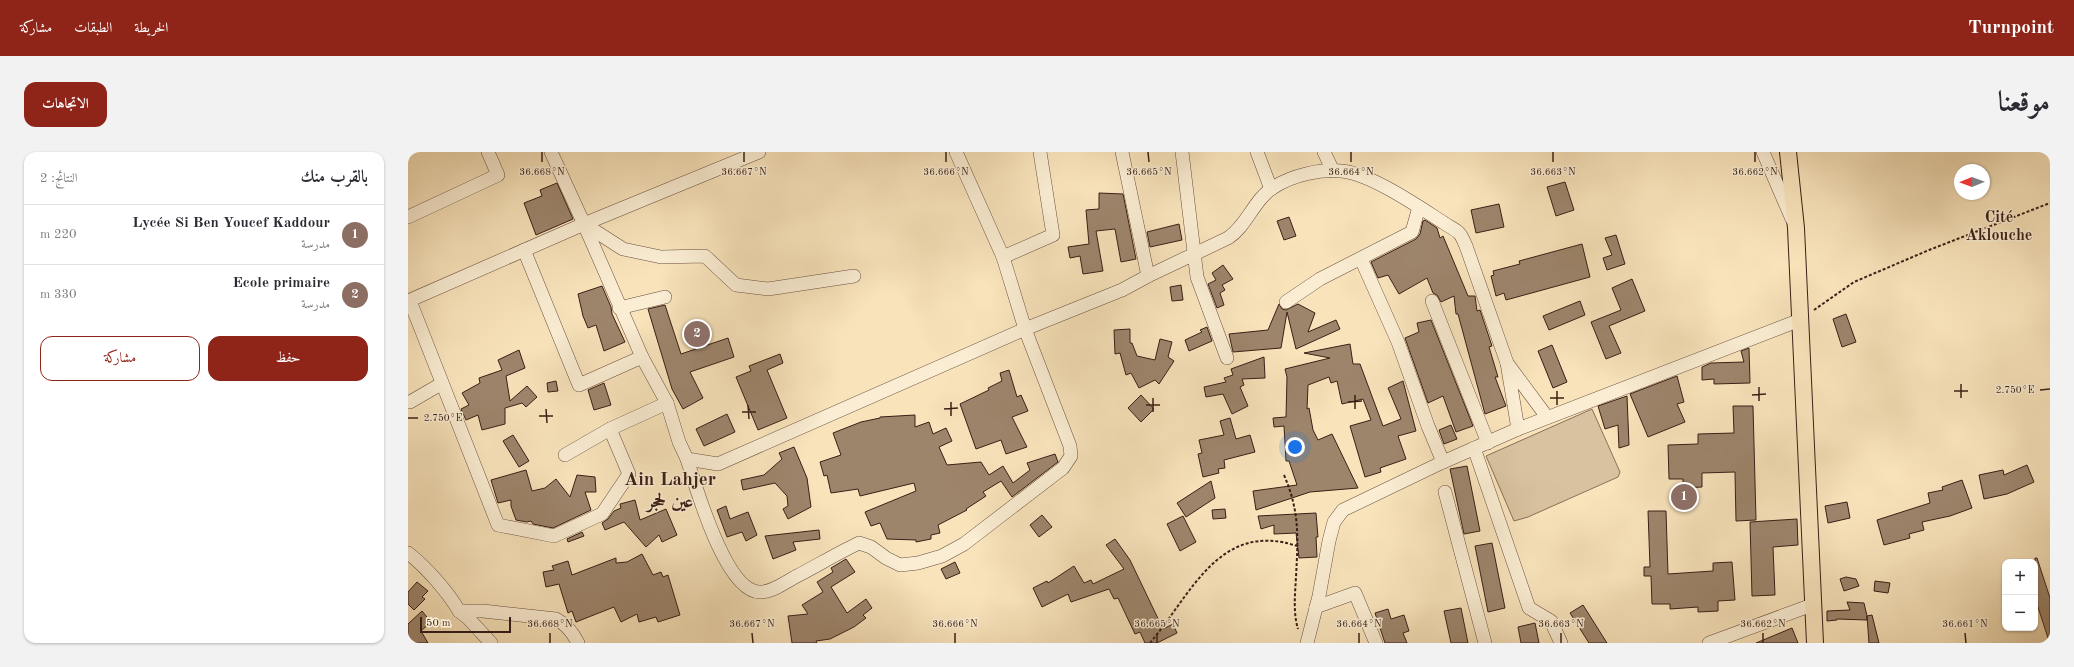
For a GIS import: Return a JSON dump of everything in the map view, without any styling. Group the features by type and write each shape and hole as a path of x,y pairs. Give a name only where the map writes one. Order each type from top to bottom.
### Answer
{"main road":[{"path":"1788,152 1796,228 1812,605 1815,643"}],"street":[{"path":"408,217 498,175 488,152"},
{"path":"551,152 584,224 619,308 642,358 666,403 679,442 687,459 710,528 725,559 747,588 761,592 778,586 859,543 871,547 886,558 900,565 931,560 964,544 1063,468 1071,456 1070,446 1025,329 1003,257 956,152"},
{"path":"610,429 629,474 602,514 554,536 498,525 409,301 584,224 759,152"},
{"path":"1003,257 1053,236 1040,152"},
{"path":"1122,152 1148,276"},
{"path":"1182,152 1199,284 1227,358"},
{"path":"1257,152 1271,189"},
{"path":"1324,152 1333,171"},
{"path":"1763,152 1796,228"},
{"path":"687,459 718,464 1025,329 1122,290 1235,233 1263,195 1271,189 1298,177 1326,170 1343,171 1370,180 1419,207 1459,233 1466,246 1507,363 1518,429"},
{"path":"1286,302 1320,280 1412,232 1419,207"},
{"path":"584,224 623,249 661,257 705,256 736,285 768,289 854,276"},
{"path":"524,250 579,385 642,358"},
{"path":"1361,259 1398,342 1428,426 1443,462"},
{"path":"619,308 665,297"},
{"path":"1432,301 1488,442"},
{"path":"1307,643 1334,522 1344,510 1443,462 1518,429 1800,320"},
{"path":"1507,363 1547,417"},
{"path":"408,402 441,384"},
{"path":"565,455 610,429 666,403"},
{"path":"1474,448 1529,608 1551,621 1561,643"},
{"path":"1445,492 1485,643"},
{"path":"408,553 454,602 459,611 468,618 491,643"},
{"path":"1316,607 1355,593 1376,643"},
{"path":"1709,643 1812,605"},
{"path":"459,611 483,611 556,619 563,622 575,636 578,643"}],"path":[{"path":"1800,320 1854,282 1929,250 2050,203"},
{"path":"1284,475 1296,508 1297,546 1294,609 1298,630"},
{"path":"1150,643 1197,579 1213,562 1224,554 1241,545 1259,542 1284,541 1297,546"}],"shaded area":[{"path":"1592,409 1620,472 1618,477 1528,517 1514,521 1486,456"}],"building":[{"path":"1565,182 1574,210 1556,216 1547,187"},
{"path":"557,183 573,219 536,235 524,203 542,196 540,190"},
{"path":"1099,193 1123,194 1136,259 1121,262 1115,229 1096,231 1103,271 1083,274 1080,256 1070,258 1068,247 1089,244 1086,210 1099,209"},
{"path":"1499,204 1504,227 1476,233 1471,210"},
{"path":"1289,217 1296,236 1284,240 1277,221"},
{"path":"1425,220 1437,228 1440,238 1443,236 1468,296 1475,296 1477,311 1480,310 1492,346 1489,347 1498,377 1495,377 1506,406 1485,414 1458,314 1456,314 1454,296 1441,302 1437,295 1433,293 1427,278 1399,294 1388,275 1378,278 1371,262 1416,239 1420,234 1423,221"},
{"path":"1179,224 1182,240 1150,247 1147,232"},
{"path":"1616,235 1625,264 1607,270 1603,258 1612,255 1605,238"},
{"path":"1582,244 1590,277 1506,300 1504,293 1496,296 1491,276 1494,275 1493,271 1520,264 1519,261"},
{"path":"1223,265 1233,279 1222,285 1225,290 1220,293 1224,305 1217,308 1208,284 1216,280 1212,273"},
{"path":"1632,279 1645,311 1609,326 1621,353 1606,359 1591,322 1621,310 1612,288"},
{"path":"1181,285 1183,300 1172,301 1170,287"},
{"path":"602,286 611,307 612,314 625,342 604,351 596,325 588,328 583,316 578,294"},
{"path":"1580,301 1585,315 1549,330 1543,316"},
{"path":"1279,304 1282,309 1286,310 1298,304 1315,313 1308,332 1336,320 1340,329 1296,349 1287,312 1281,348 1233,352 1229,334 1268,330"},
{"path":"665,305 681,354 728,338 734,357 690,372 703,398 683,409 672,389 648,309"},
{"path":"1846,314 1856,342 1842,347 1833,319"},
{"path":"1431,320 1473,426 1456,432 1443,396 1428,403 1405,338 1419,332 1417,323"},
{"path":"1207,327 1212,341 1189,351 1185,340 1202,332 1200,330"},
{"path":"1130,329 1130,343 1132,343 1137,356 1155,360 1160,339 1172,342 1168,357 1174,361 1159,384 1155,380 1139,388 1131,373 1126,375 1120,353 1115,354 1114,330"},
{"path":"1350,344 1353,364 1360,364 1383,426 1401,419 1388,388 1403,381 1416,431 1398,436 1406,459 1380,468 1381,472 1365,477 1350,426 1371,420 1363,399 1342,404 1337,381 1331,383 1329,377 1308,385 1307,409 1309,408 1313,430 1318,440 1332,434 1358,488 1310,492 1256,510 1253,491 1297,485 1289,461 1286,461 1284,426 1274,427 1273,418 1286,417 1287,377 1285,369 1330,358 1304,353"},
{"path":"1552,345 1567,382 1553,388 1538,351"},
{"path":"1749,348 1750,383 1714,384 1714,379 1702,380 1702,367 1711,363 1744,362 1741,351"},
{"path":"519,350 525,368 506,376 510,401 527,386 537,397 526,407 522,403 505,408 505,424 482,430 478,415 466,420 461,409 469,405 462,393 480,383 479,378 502,370 498,360"},
{"path":"780,354 783,363 767,370 787,418 758,430 736,377 751,371 749,366"},
{"path":"1264,357 1265,378 1242,379 1244,385 1240,387 1248,406 1232,414 1223,394 1206,397 1204,387 1226,382 1224,378 1233,375 1231,369"},
{"path":"1009,370 1017,397 1021,395 1028,411 1012,417 1027,447 1006,454 1001,440 976,449 960,404 989,390 988,388 1002,381 1000,373"},
{"path":"1677,376 1684,402 1677,404 1685,422 1648,437 1630,394"},
{"path":"556,381 558,391 548,392 547,383"},
{"path":"604,383 611,405 594,410 588,390"},
{"path":"1141,395 1154,409 1141,422 1128,408"},
{"path":"1627,396 1629,445 1619,448 1618,425 1605,429 1598,406"},
{"path":"1733,406 1753,406 1756,520 1736,521 1735,472 1702,473 1702,487 1683,488 1683,479 1669,479 1668,445 1698,444 1698,434 1734,433"},
{"path":"727,414 735,432 704,446 696,429"},
{"path":"915,415 915,427 929,422 933,434 946,428 952,441 939,447 947,465 981,462 989,475 1003,466 1013,483 1030,470 1027,463 1055,454 1058,462 1012,497 1001,481 983,492 986,496 966,509 967,510 938,525 940,533 931,535 931,539 916,542 916,540 887,539 880,523 871,526 865,512 916,491 914,483 860,496 858,489 831,493 827,475 824,476 820,462 841,455 833,433 861,422 880,417"},
{"path":"1230,418 1236,439 1250,435 1255,452 1224,460 1225,468 1218,469 1219,473 1203,477 1198,454 1202,453 1199,440 1224,435 1220,421"},
{"path":"1451,425 1457,439 1444,444 1439,430"},
{"path":"513,435 529,461 519,467 503,441"},
{"path":"794,447 807,478 811,507 788,519 783,509 788,506 787,496 775,483 743,490 741,480 764,475 782,459 779,453"},
{"path":"2027,465 2034,482 2007,494 1984,499 1979,475 2003,470 2004,475"},
{"path":"1467,466 1480,531 1464,534 1450,469"},
{"path":"526,470 532,491 545,488 556,479 570,497 577,475 595,477 596,492 585,492 591,510 553,528 533,524 531,521 527,522 516,520 511,506 511,500 498,503 491,480"},
{"path":"1962,480 1972,508 1950,516 1922,522 1924,530 1909,534 1910,538 1884,545 1877,520 1930,503 1928,493 1943,490 1942,487"},
{"path":"1211,481 1215,498 1186,517 1177,503"},
{"path":"635,500 640,520 666,509 677,535 662,542 659,535 646,547 624,522 605,530 602,523 608,519 614,511 621,508 620,504"},
{"path":"1847,502 1850,518 1828,523 1825,506"},
{"path":"726,506 730,519 748,512 757,535 746,541 742,532 727,537 717,510"},
{"path":"1225,509 1226,518 1213,519 1212,510"},
{"path":"1648,511 1666,511 1668,574 1713,571 1713,563 1732,562 1735,600 1718,601 1718,611 1698,612 1698,607 1670,609 1670,604 1652,604 1651,576 1644,576 1644,567 1650,567"},
{"path":"1316,513 1318,537 1316,537 1317,557 1299,558 1296,533 1274,534 1274,525 1261,529 1258,516"},
{"path":"1042,515 1052,527 1039,537 1030,525"},
{"path":"1183,516 1196,542 1180,551 1167,524"},
{"path":"1797,519 1798,545 1773,547 1775,595 1752,596 1750,522"},
{"path":"819,530 820,539 793,542 796,550 773,559 765,536"},
{"path":"582,532 584,536 568,542 567,539"},
{"path":"1115,539 1130,560 1163,629 1173,624 1177,633 1157,643 1145,643 1140,632 1135,634 1118,598 1114,599 1109,589 1071,602 1068,594 1042,607 1033,588 1047,581 1048,583 1074,566 1084,583 1091,580 1093,584 1124,569 1106,545"},
{"path":"1492,543 1505,608 1488,612 1475,546"},
{"path":"642,554 653,575 661,572 663,577 668,575 680,615 658,622 656,617 639,622 637,614 621,622 614,607 576,622 572,611 568,613 559,584 546,587 543,572 554,570 552,566 568,561 572,575 616,558 616,563 627,562"},
{"path":"846,559 855,572 831,587 847,613 866,599 872,608 863,615 866,618 854,627 830,639 816,641 817,643 792,643 788,616 808,614 802,605 823,592 817,582 833,572 831,568"},
{"path":"2038,561 2050,598 2050,638 2048,638 2038,607"},
{"path":"955,562 960,573 946,579 941,569"},
{"path":"1846,577 1856,579 1859,586 1844,591 1840,579"},
{"path":"1875,581 1890,583 1888,593 1874,591"},
{"path":"417,582 428,591 422,597 425,599 414,610 408,604 408,592"},
{"path":"1847,602 1864,603 1867,620 1837,619 1827,621 1827,611 1850,610"},
{"path":"1583,605 1607,643 1589,643 1570,613"},
{"path":"1461,608 1468,643 1451,643 1444,611"},
{"path":"1388,609 1391,619 1404,615 1409,631 1403,633 1407,643 1385,643 1375,613"},
{"path":"422,611 431,622 421,631 428,643 408,643 408,624"},
{"path":"1872,615 1879,643 1869,643 1867,616"},
{"path":"1535,623 1539,643 1521,643 1518,627"},
{"path":"1792,628 1798,643 1756,643"}],"place":[{"name":"Ecole primaire","path":"697,334"},
{"name":"Lycée Si Ben Youcef Kaddour","path":"1684,497"}],"district":[{"name":"Cité Aklouche","path":"1999,225"},
{"name":"Ain Lahjer عين لحجر","path":"670,489"}]}
